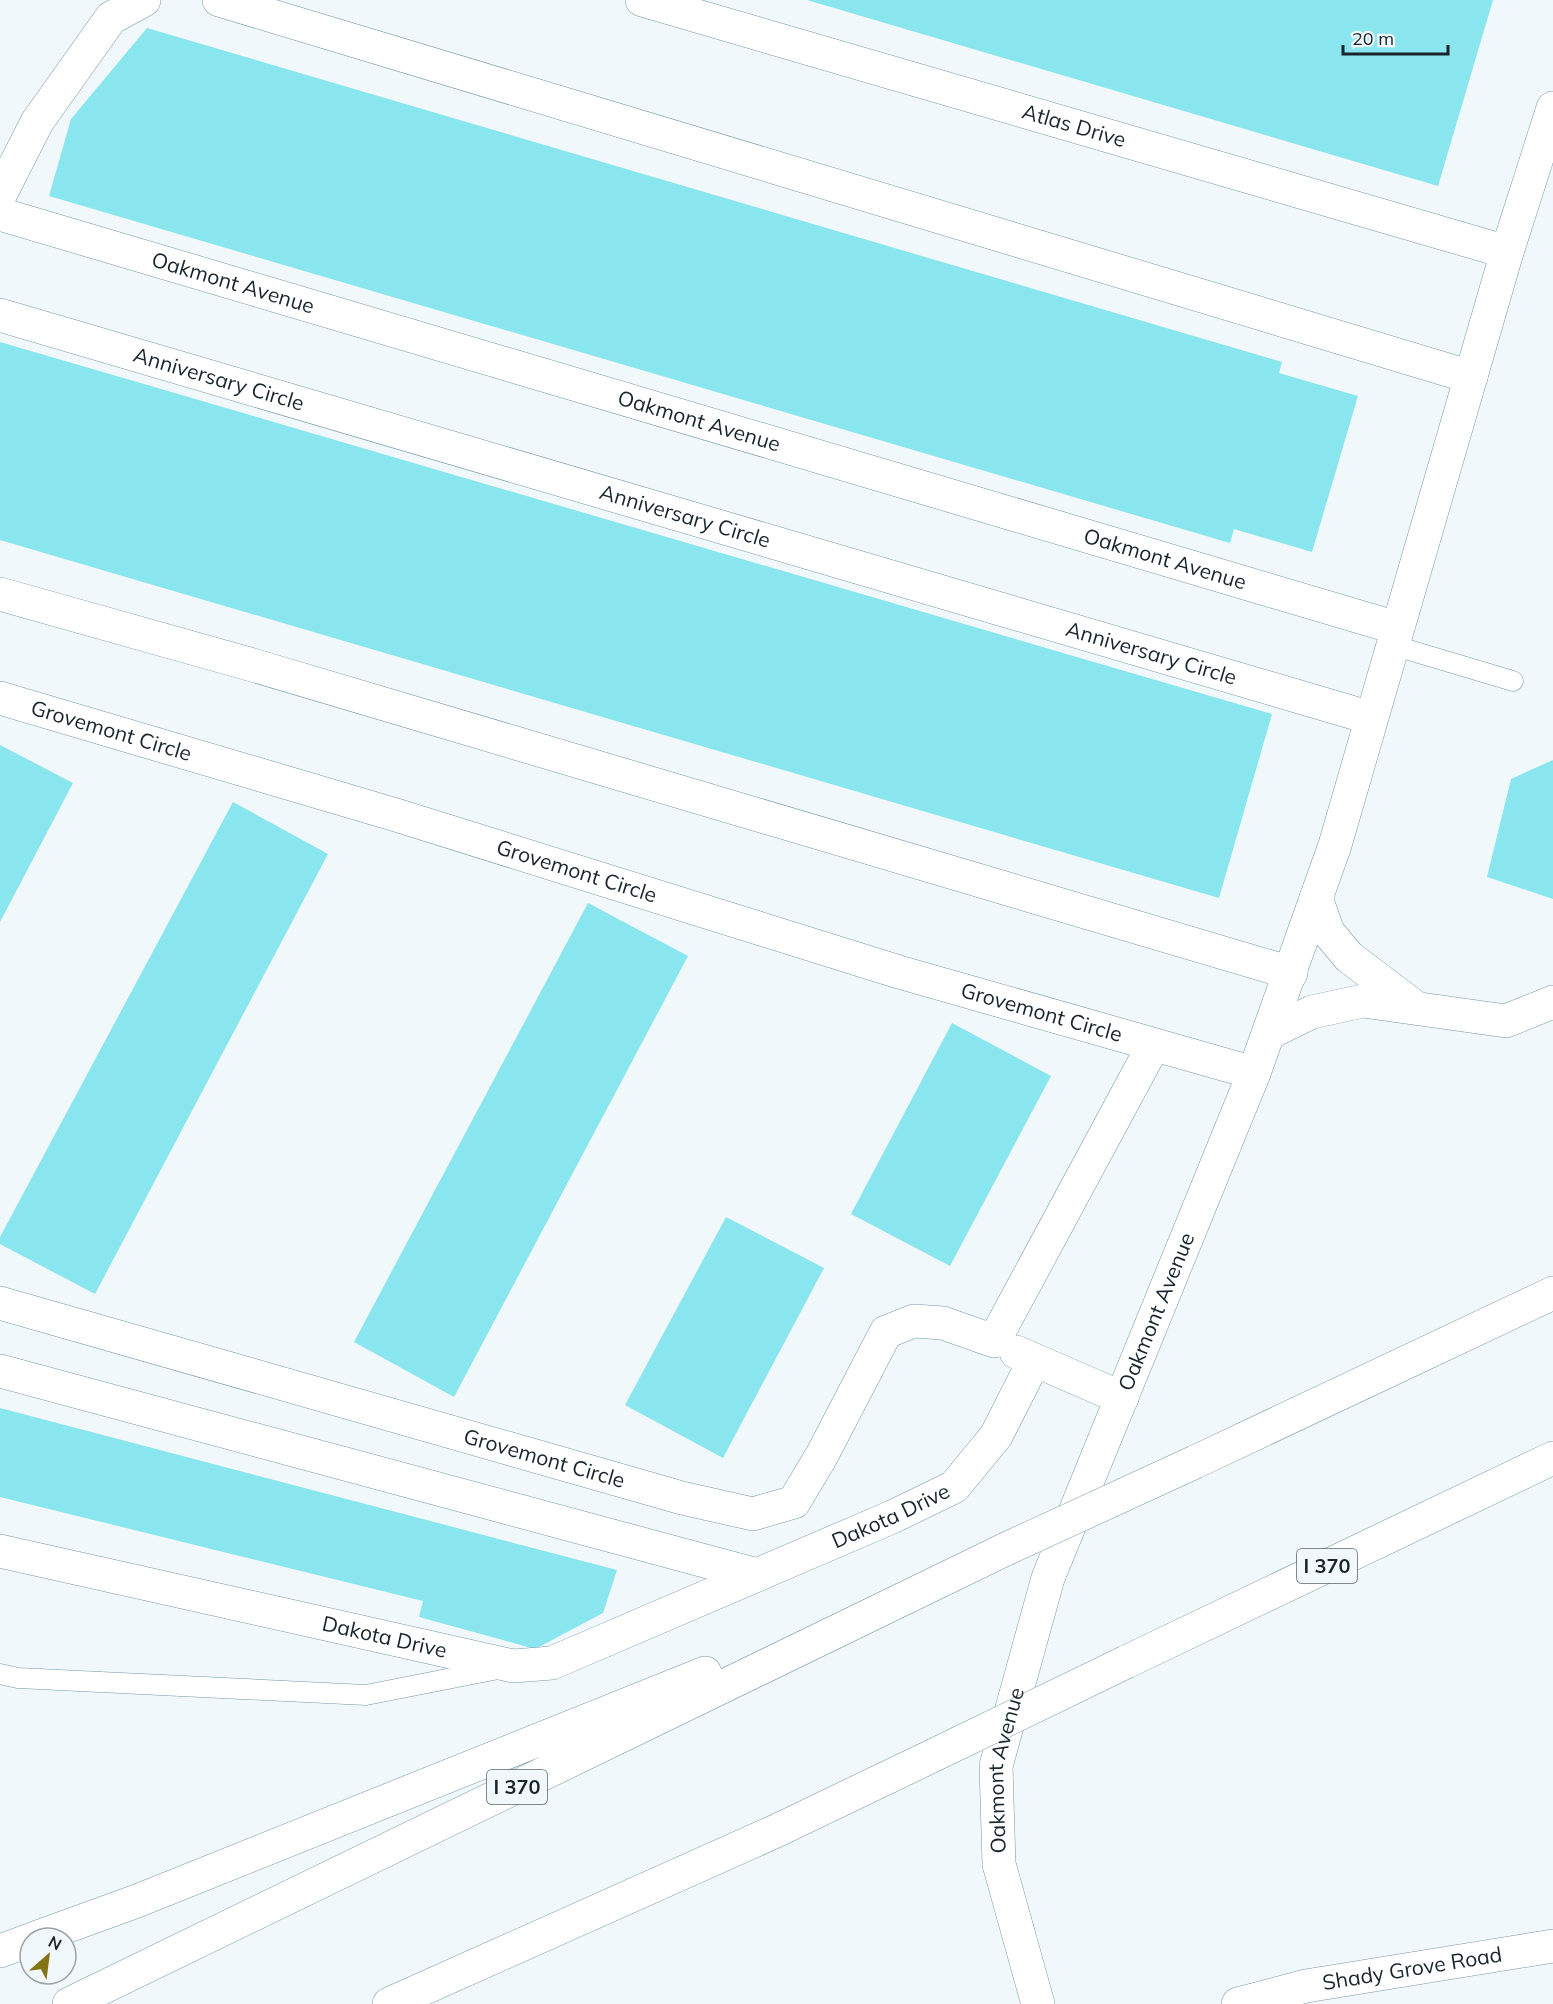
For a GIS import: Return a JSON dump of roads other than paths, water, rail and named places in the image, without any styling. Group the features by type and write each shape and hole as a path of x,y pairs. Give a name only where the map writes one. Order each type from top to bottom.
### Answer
{"main road":[{"path":"0,195 37,122 111,18 144,0"},
{"path":"219,0 1471,377"},
{"name":"Atlas Drive","path":"642,0 1508,252"},
{"name":"Oakmont Avenue","path":"1038,2004 999,1864 996,1766 1048,1578 1254,1073 1335,845 1508,252 1551,122"},
{"name":"Oakmont Avenue","path":"0,214 1395,637"},
{"name":"Anniversary Circle","path":"0,315 1371,718"},
{"path":"0,594 279,673 1291,973"},
{"name":"Grovemont Circle","path":"0,699 396,815 910,976 1254,1073"},
{"path":"1316,898 1328,932 1349,957 1417,1008"},
{"path":"1269,1033 1312,1012 1363,1001 1506,1021 1553,1002"},
{"name":"Grovemont Circle","path":"994,1341 1153,1046"},
{"name":"I 370","path":"69,2004 1006,1549 1553,1293"},
{"name":"Grovemont Circle","path":"0,1303 682,1498 753,1514 794,1502 822,1455 885,1332 914,1321 943,1323 994,1341 1034,1361 1122,1398"},
{"name":"Dakota Drive","path":"0,1551 513,1666 552,1663 954,1487 996,1436 1034,1361"},
{"path":"0,1371 757,1575"},
{"name":"I 370","path":"389,2004 776,1831 1553,1458"},
{"path":"68,1926 137,1901 966,1569"},
{"path":"0,1951 18,1944"},
{"name":"Shady Grove Road","path":"1238,2004 1306,1986 1553,1946"}],"lane":[{"path":"1395,637 1513,681"},
{"path":"0,1674 18,1678 366,1695 513,1666"}]}
